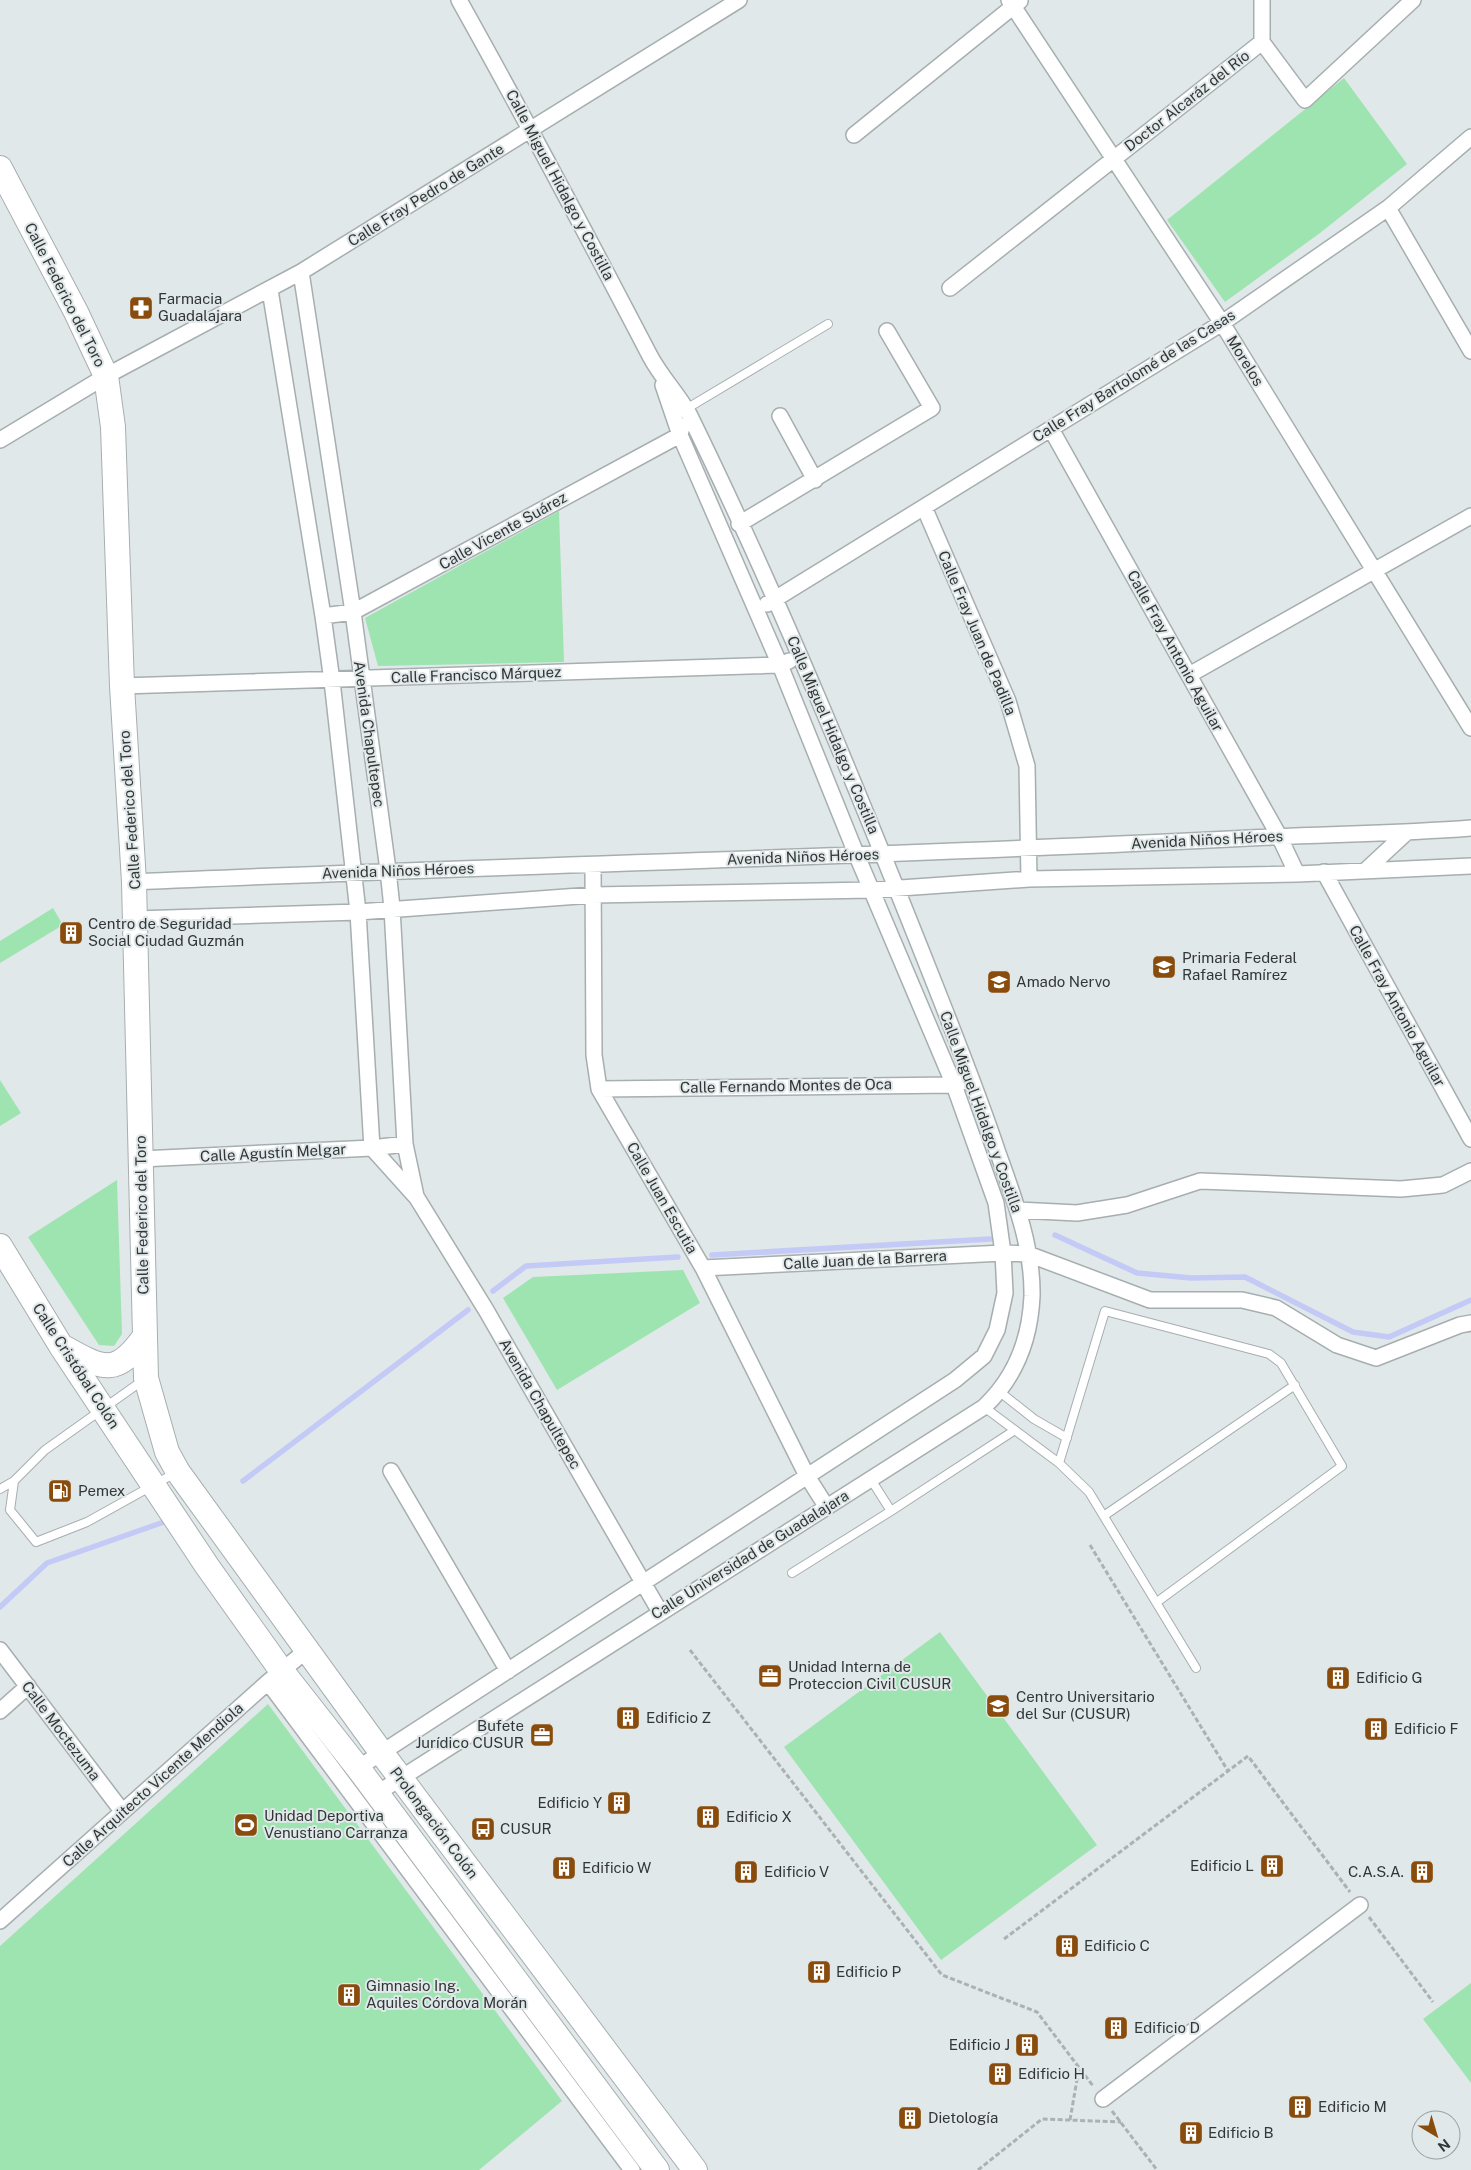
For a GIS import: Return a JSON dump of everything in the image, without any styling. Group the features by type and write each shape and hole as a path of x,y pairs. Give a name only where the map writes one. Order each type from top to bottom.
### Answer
{"main road":[{"name":"Calle Federico del Toro","path":"0,168 76,312 106,376 113,427 122,686 136,919 146,1378 167,1452 178,1472"},
{"name":"Calle Cristóbal Colón","path":"0,1246 153,1486"},
{"path":"62,1346 92,1364 110,1366 124,1362 145,1336"},
{"name":"Prolongación Colón","path":"178,1472 381,1752 695,2170"},
{"name":"Prolongación Colón","path":"153,1486 275,1676 358,1768 657,2170"}],"street":[{"name":"Calle Miguel Hidalgo y Costilla","path":"459,0 532,130 658,371 680,435 757,610 954,1084 996,1203 1003,1254"},
{"name":"Calle Fray Pedro de Gante","path":"0,440 106,376 301,272 739,0"},
{"path":"1262,0 1262,42 1305,100 1413,0"},
{"path":"854,135 1015,2"},
{"name":"Morelos","path":"1015,2 1112,159 1222,323 1471,728"},
{"name":"Doctor Alcaráz del Río","path":"950,288 1262,42"},
{"name":"Calle Fray Bartolomé de las Casas","path":"757,610 1222,323 1388,208 1471,138"},
{"path":"1388,208 1471,351"},
{"name":"Avenida Chapultepec","path":"301,272 353,612 388,870 392,908 405,1144 417,1198"},
{"name":"Avenida Chapultepec","path":"270,290 324,616 332,680 358,912 372,1148 417,1198 486,1310 660,1612"},
{"path":"739,524 816,480 932,408 888,331"},
{"name":"Calle Miguel Hidalgo y Costilla","path":"658,371 686,409 774,600 884,854 972,1078 1018,1210 1028,1254"},
{"path":"680,435 686,409"},
{"path":"780,416 816,480"},
{"name":"Calle Fray Antonio Aguilar","path":"1051,429 1279,836 1297,874"},
{"name":"Calle Vicente Suárez","path":"324,616 353,612 680,435"},
{"name":"Calle Fray Juan de Padilla","path":"924,507 1008,701 1027,766 1030,849 1029,880"},
{"path":"1189,675 1471,516"},
{"name":"Calle Francisco Márquez","path":"122,686 361,680 780,665 799,657"},
{"name":"Avenida Niños Héroes","path":"134,882 388,870 858,856 1279,836 1406,833 1471,828"},
{"path":"1365,871 1406,833"},
{"name":"Calle Juan Escutia","path":"593,865 594,1055 599,1089 703,1268 807,1476 826,1506"},
{"path":"136,919 358,912 392,908 593,895 872,890 1029,880 1297,874 1471,866"},
{"name":"Calle Fray Antonio Aguilar","path":"1324,872 1471,1139"},
{"name":"Calle Fernando Montes de Oca","path":"599,1089 954,1084 972,1078"},
{"name":"Calle Agustín Melgar","path":"141,1159 372,1148 405,1144"},
{"path":"1018,1210 1077,1213 1127,1205 1200,1181 1401,1189 1443,1185 1471,1172"},
{"path":"358,1768 955,1380 984,1356 998,1330 1005,1293 1003,1254"},
{"path":"1028,1254 1150,1300 1242,1300 1276,1308 1336,1345 1376,1358 1460,1325 1471,1323"},
{"name":"Calle Juan de la Barrera","path":"703,1268 1028,1254"},
{"name":"Calle Universidad de Guadalajara","path":"376,1794 984,1406 1000,1392 1017,1367 1026,1340 1032,1294 1028,1254"},
{"path":"391,1471 508,1671"},
{"name":"Calle Moctezuma","path":"0,1650 122,1812"},
{"name":"Calle Arquitecto Vicente Mendiola","path":"0,1921 275,1676 307,1650"},
{"name":"Prolongación Colón","path":"275,1676 632,2170"},
{"path":"0,1711 28,1686"},
{"path":"1103,2099 1360,1905"}],"lane":[{"path":"686,409 828,324"},
{"path":"1059,1463 1105,1311 1269,1354 1281,1363 1342,1466 1157,1602"},
{"path":"0,1489 14,1481 44,1450 146,1378"},
{"path":"1105,1515 1295,1386"},
{"path":"1000,1392 1034,1419 1067,1438"},
{"path":"984,1406 1059,1463 1089,1492 1105,1515 1196,1668"},
{"path":"792,1573 892,1511 1015,1430"},
{"path":"14,1481 10,1510 36,1542 87,1522 178,1472"},
{"path":"870,1478 892,1511"}],"path":[{"path":"1090,1545 1228,1771"},
{"path":"690,1650 942,1975 1037,2012"},
{"path":"1004,1939 1248,1756 1433,2002"},
{"path":"1070,2120 1079,2068"},
{"path":"978,2170 1042,2119 1121,2122"}],"green space":[{"path":"1344,78 1407,164 1320,233 1225,302 1167,220"},
{"path":"559,511 564,662 378,666 365,618"},
{"path":"53,908 63,925 0,963 0,941"},
{"path":"0,1080 21,1113 0,1126"},
{"path":"117,1180 122,1334 114,1346 99,1345 28,1237"},
{"path":"683,1270 700,1303 557,1390 503,1298 533,1277"},
{"path":"940,1632 1097,1845 941,1960 784,1747"},
{"name":"Unidad Deportiva Venustiano Carranza","path":"268,1704 562,2101 479,2170 0,2170 0,1946"},
{"path":"1471,1983 1471,2083 1423,2019"}],"waterway":[{"path":"1055,1235 1137,1273 1191,1278 1245,1277 1353,1332 1389,1337 1471,1300"},
{"path":"712,1255 990,1239"},
{"path":"493,1291 526,1266 678,1257"},
{"path":"243,1481 468,1310"},
{"path":"0,1607 47,1563 164,1522"}],"place":[{"name":"Farmacia Guadalajara","path":"141,308"},
{"name":"Centro de Seguridad Social Ciudad Guzmán","path":"71,933"},
{"name":"Primaria Federal Rafael Ramírez","path":"1164,967"},
{"name":"Amado Nervo","path":"999,982"},
{"name":"Pemex","path":"60,1491"},
{"name":"Unidad Interna de Proteccion Civil CUSUR","path":"770,1676"},
{"name":"Edificio G","path":"1338,1678"},
{"name":"Centro Universitario del Sur (CUSUR)","path":"998,1706"},
{"name":"Edificio Z","path":"628,1718"},
{"name":"Edificio F","path":"1376,1729"},
{"name":"Bufete Jurídico CUSUR","path":"542,1735"},
{"name":"Edificio Y","path":"619,1803"},
{"name":"Edificio X","path":"708,1817"},
{"name":"Unidad Deportiva Venustiano Carranza","path":"246,1825"},
{"name":"CUSUR","path":"483,1829"},
{"name":"Edificio L","path":"1272,1866"},
{"name":"Edificio W","path":"564,1868"},
{"name":"Edificio V","path":"746,1872"},
{"name":"C.A.S.A.","path":"1422,1872"},
{"name":"Edificio C","path":"1067,1946"},
{"name":"Edificio P","path":"819,1972"},
{"name":"Gimnasio Ing. Aquiles Córdova Morán","path":"349,1995"},
{"name":"Edificio D","path":"1116,2028"},
{"name":"Edificio J","path":"1027,2045"},
{"name":"Edificio H","path":"1000,2074"},
{"name":"Edificio M","path":"1300,2107"},
{"name":"Dietología","path":"910,2118"},
{"name":"Edificio B","path":"1191,2133"}]}
